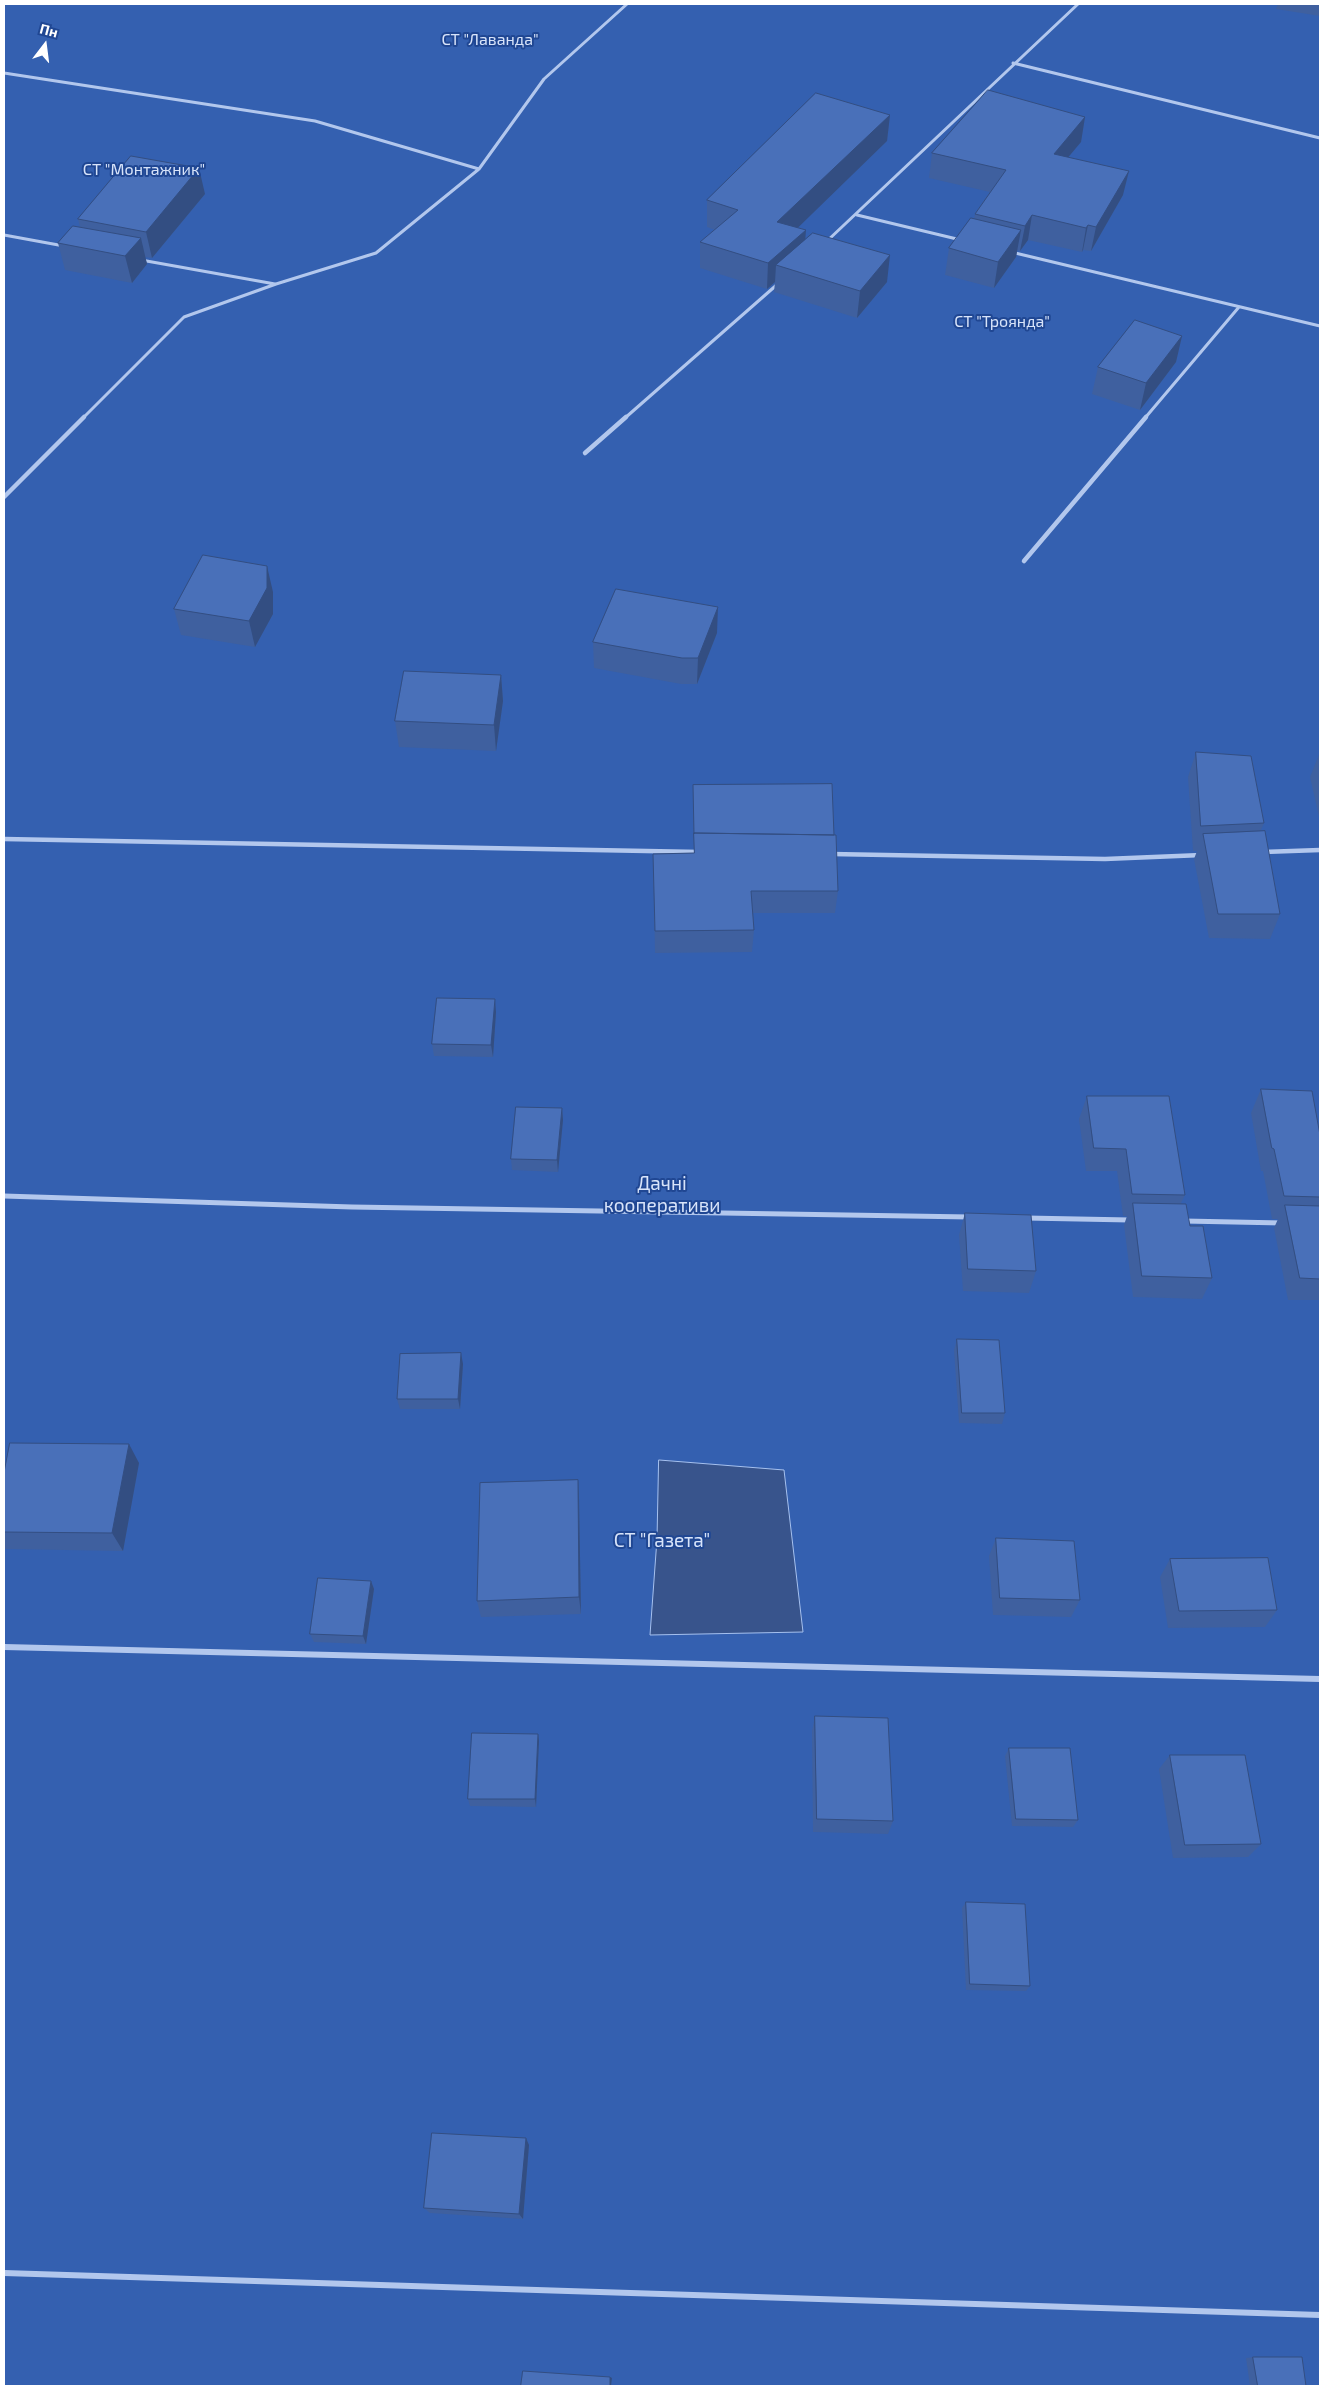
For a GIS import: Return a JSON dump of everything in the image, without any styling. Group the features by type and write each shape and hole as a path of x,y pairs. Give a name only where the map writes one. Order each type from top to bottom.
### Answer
{"street":[{"path":"4,497 184,317 276,284 376,254 479,168 544,79 627,4"},
{"path":"820,247 857,215 1013,63 1078,4"},
{"path":"1013,63 1320,138"},
{"path":"4,73 315,121 479,168"},
{"path":"857,215 962,240"},
{"path":"4,235 72,247"},
{"path":"1010,252 1320,326"},
{"path":"140,260 276,284"},
{"path":"585,453 783,279"},
{"path":"1024,561 1239,307"},
{"path":"4,839 708,852"},
{"path":"1252,853 1320,850"},
{"path":"827,854 1105,859 1212,854"},
{"path":"4,1196 352,1207 637,1210 974,1217"},
{"path":"1023,1218 1132,1220"},
{"path":"1182,1221 1290,1224"},
{"path":"4,1647 1320,1679"},
{"path":"4,2273 1320,2315"}],"green space":[{"name":"Дачні кооперативи","path":"4,4 1320,4 1320,2386 4,2386"}],"shaded area":[{"path":"659,1460 784,1470 803,1632 650,1635 657,1539"}],"building":[{"path":"988,90 1085,117 1054,154 1129,171 1096,227 1088,225 1086,228 1032,215 1025,226 975,214 1006,170 932,153"},
{"path":"816,93 890,115 777,222 806,230 768,263 700,242 738,210 707,200"},
{"path":"131,156 199,168 146,232 78,219"},
{"path":"971,218 1021,230 998,262 949,248"},
{"path":"73,226 141,238 125,256 58,243"},
{"path":"813,233 890,255 860,291 776,265"},
{"path":"1135,320 1182,336 1146,383 1098,367"},
{"path":"203,555 267,566 267,588 249,621 174,609"},
{"path":"616,589 718,607 698,658 682,658 593,642"},
{"path":"404,671 501,675 494,725 395,721"},
{"path":"1196,752 1251,756 1264,823 1201,826"},
{"path":"832,784 834,835 694,834 693,785"},
{"path":"1265,831 1280,914 1218,914 1203,834"},
{"path":"694,833 836,835 838,891 751,891 754,930 655,931 653,854 694,853"},
{"path":"437,998 495,999 491,1045 432,1044"},
{"path":"1261,1089 1312,1091 1320,1135 1320,1197 1284,1196 1274,1149 1272,1148"},
{"path":"1087,1096 1169,1096 1185,1195 1132,1194 1126,1149 1094,1148"},
{"path":"516,1107 562,1108 557,1160 511,1159"},
{"path":"1133,1203 1186,1204 1190,1226 1203,1226 1212,1278 1142,1276"},
{"path":"1285,1205 1320,1206 1320,1279 1300,1278"},
{"path":"965,1213 1031,1215 1036,1271 968,1269"},
{"path":"957,1339 999,1340 1005,1413 962,1413"},
{"path":"461,1353 458,1399 397,1399 400,1354"},
{"path":"10,1443 129,1444 112,1533 4,1532 4,1473"},
{"path":"578,1480 579,1597 477,1601 480,1483"},
{"path":"996,1538 1074,1541 1080,1600 1000,1598"},
{"path":"1268,1558 1277,1610 1179,1611 1170,1559"},
{"path":"318,1578 371,1581 363,1636 310,1634"},
{"path":"815,1716 888,1718 893,1821 817,1819"},
{"path":"472,1733 538,1734 535,1799 468,1799"},
{"path":"1009,1748 1070,1748 1078,1820 1016,1819"},
{"path":"1170,1755 1245,1755 1261,1844 1185,1845"},
{"path":"966,1902 1025,1904 1030,1986 970,1984"},
{"path":"432,2133 526,2138 519,2214 424,2208"},
{"path":"1253,2357 1302,2357 1306,2386 1258,2386"},
{"path":"523,2371 610,2377 610,2386 521,2386"}],"park label":[{"name":"СТ \"Лаванда\"","path":"490,40"},
{"name":"СТ \"Монтажник\"","path":"144,170"},
{"name":"СТ \"Троянда\"","path":"1002,322"},
{"name":"СТ \"Газета\"","path":"662,1541"}]}
